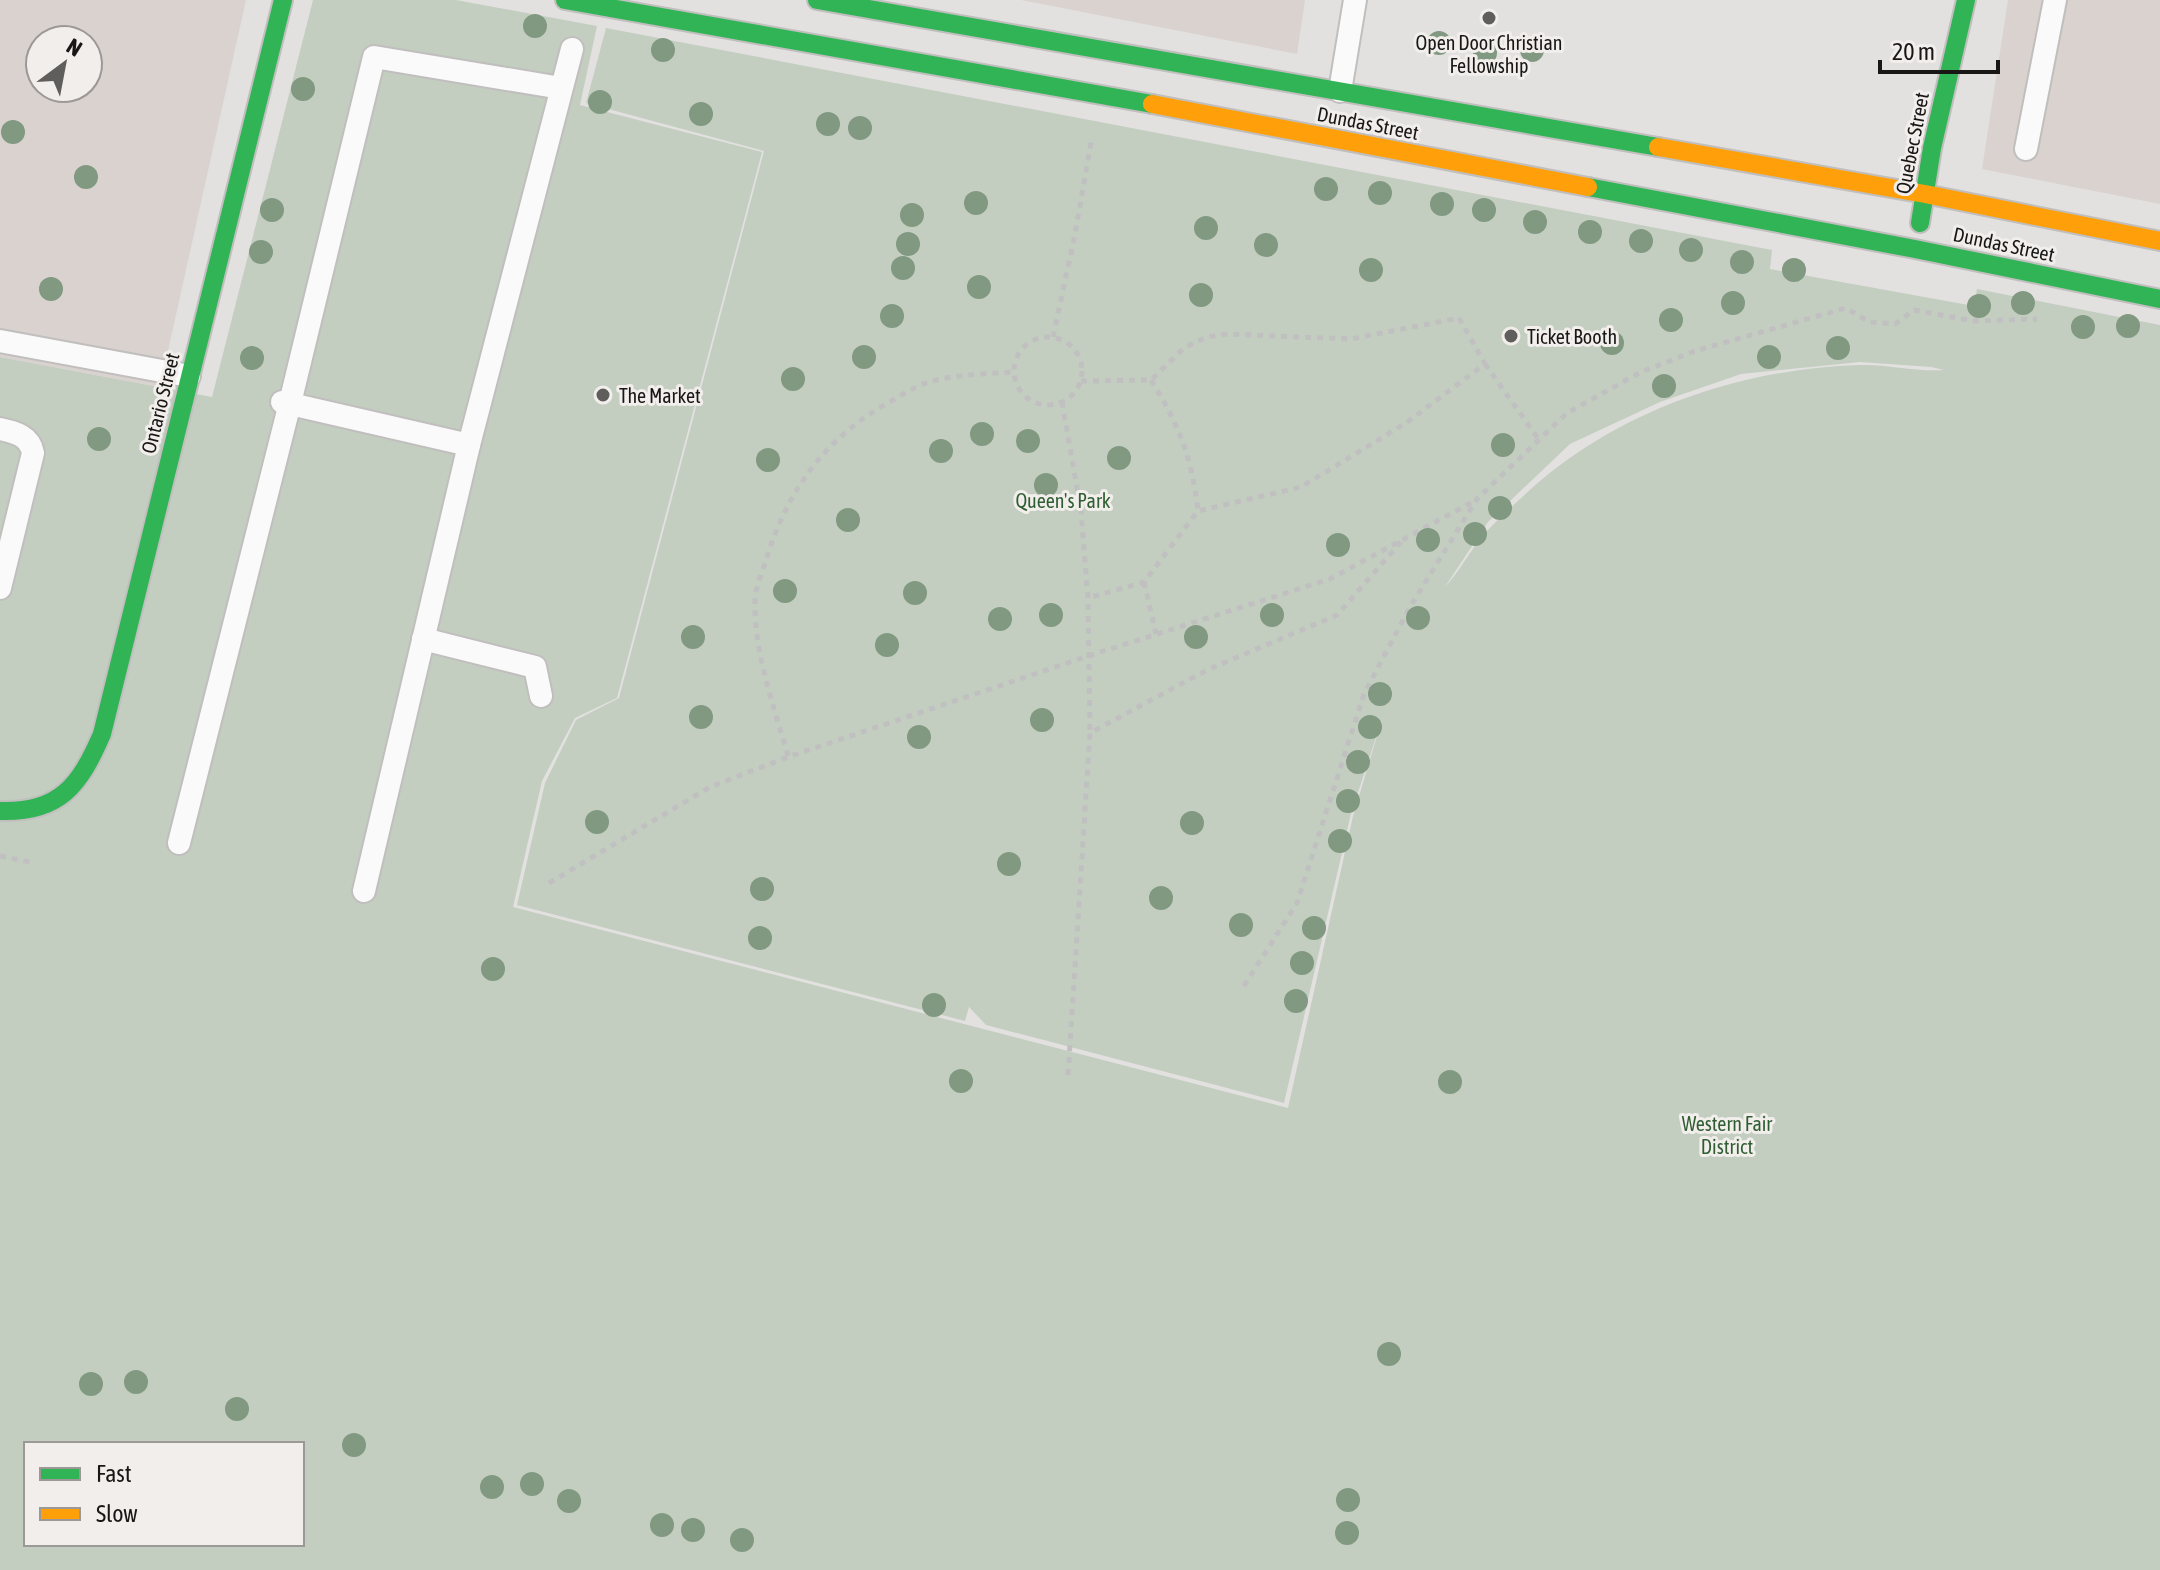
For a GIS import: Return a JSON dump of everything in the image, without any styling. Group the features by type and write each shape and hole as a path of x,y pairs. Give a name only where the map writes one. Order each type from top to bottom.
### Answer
{"main road":[{"name":"Ontario Street","path":"0,811 32,810 54,802 84,773 102,734 283,0"},
{"name":"Dundas Street","path":"565,0 1132,100 1915,249 2160,299"},
{"name":"Dundas Street","path":"817,0 1925,194 2160,241"},
{"name":"Quebec Street","path":"1915,249 1932,148 1966,0"}],"lane":[{"path":"957,25 961,0"},
{"path":"1340,91 1355,0"},
{"path":"2026,149 2055,0"},
{"path":"364,891 469,445 572,49"},
{"path":"179,843 374,57 561,88"},
{"path":"0,341 189,376"},
{"path":"286,402 469,445"},
{"path":"0,429 24,437 33,453 0,588"},
{"path":"423,639 535,667 541,696"}],"path":[{"path":"1053,337 1091,142"},
{"path":"1244,986 1297,903 1364,694 1410,607 1477,499 1567,413 1641,372 1695,351 1846,308 1869,322 1895,324 1914,310 1974,321 2047,319"},
{"path":"1081,381 1151,380 1185,347 1207,337 1228,334 1351,339 1459,318 1485,364 1539,440"},
{"path":"1053,337 1073,348 1080,358 1081,381 1076,391 1062,402 1045,405 1034,402 1019,388 1014,372 1017,356 1023,348 1032,341 1053,337"},
{"path":"1088,598 1144,582 1198,511 1301,487 1406,423 1485,364"},
{"path":"788,757 757,642 755,597 776,529 793,495 812,466 836,440 863,417 894,399 927,383 951,377 1014,372"},
{"path":"1151,380 1185,445 1198,511"},
{"path":"1062,402 1081,511 1088,598 1090,733 1068,1075"},
{"path":"549,883 710,787 788,757 1088,656 1330,579 1477,499"},
{"path":"1090,733 1207,670 1337,615 1404,538"},
{"path":"1144,582 1156,634"},
{"path":"0,856 30,862"}],"shaded area":[{"path":"0,0 246,0 160,387 0,357"},
{"path":"1021,0 1305,0 1297,54"},
{"path":"2008,0 2160,0 2160,204 1982,169"}],"green space":[{"name":"Western Fair District","path":"313,0 456,0 597,26 580,105 762,152 617,698 575,718 542,781 513,907 1288,1108 1353,816 1383,716 1351,814 1284,1103 986,1025 969,1007 965,1021 517,905 545,783 576,720 619,698 764,151 586,103 606,28 1772,250 1770,269 1974,306 1977,289 2160,325 2160,1570 0,1570 0,357 212,397","holes":["1860,362 1944,370 1859,365 1813,368 1767,376 1721,386 1634,420 1555,469 1520,499 1487,531 1445,587 1488,522 1570,444 1660,402 1741,374"]}],"traffic: fast":[{"path":"0,811 38,807 65,792 85,768 102,734 283,0"},
{"path":"565,0 1152,104"},
{"path":"817,0 1658,147"},
{"path":"1920,223 1932,148 1966,0"},
{"path":"1588,187 2160,299"}],"traffic: slow":[{"path":"1152,104 1588,187"},
{"path":"1658,147 1925,194 2160,241"}],"place":[{"name":"Open Door Christian Fellowship","path":"1489,18"},
{"name":"Ticket Booth","path":"1511,336"},
{"name":"The Market","path":"603,395"}],"park label":[{"name":"Queen's Park","path":"1063,500"}]}
